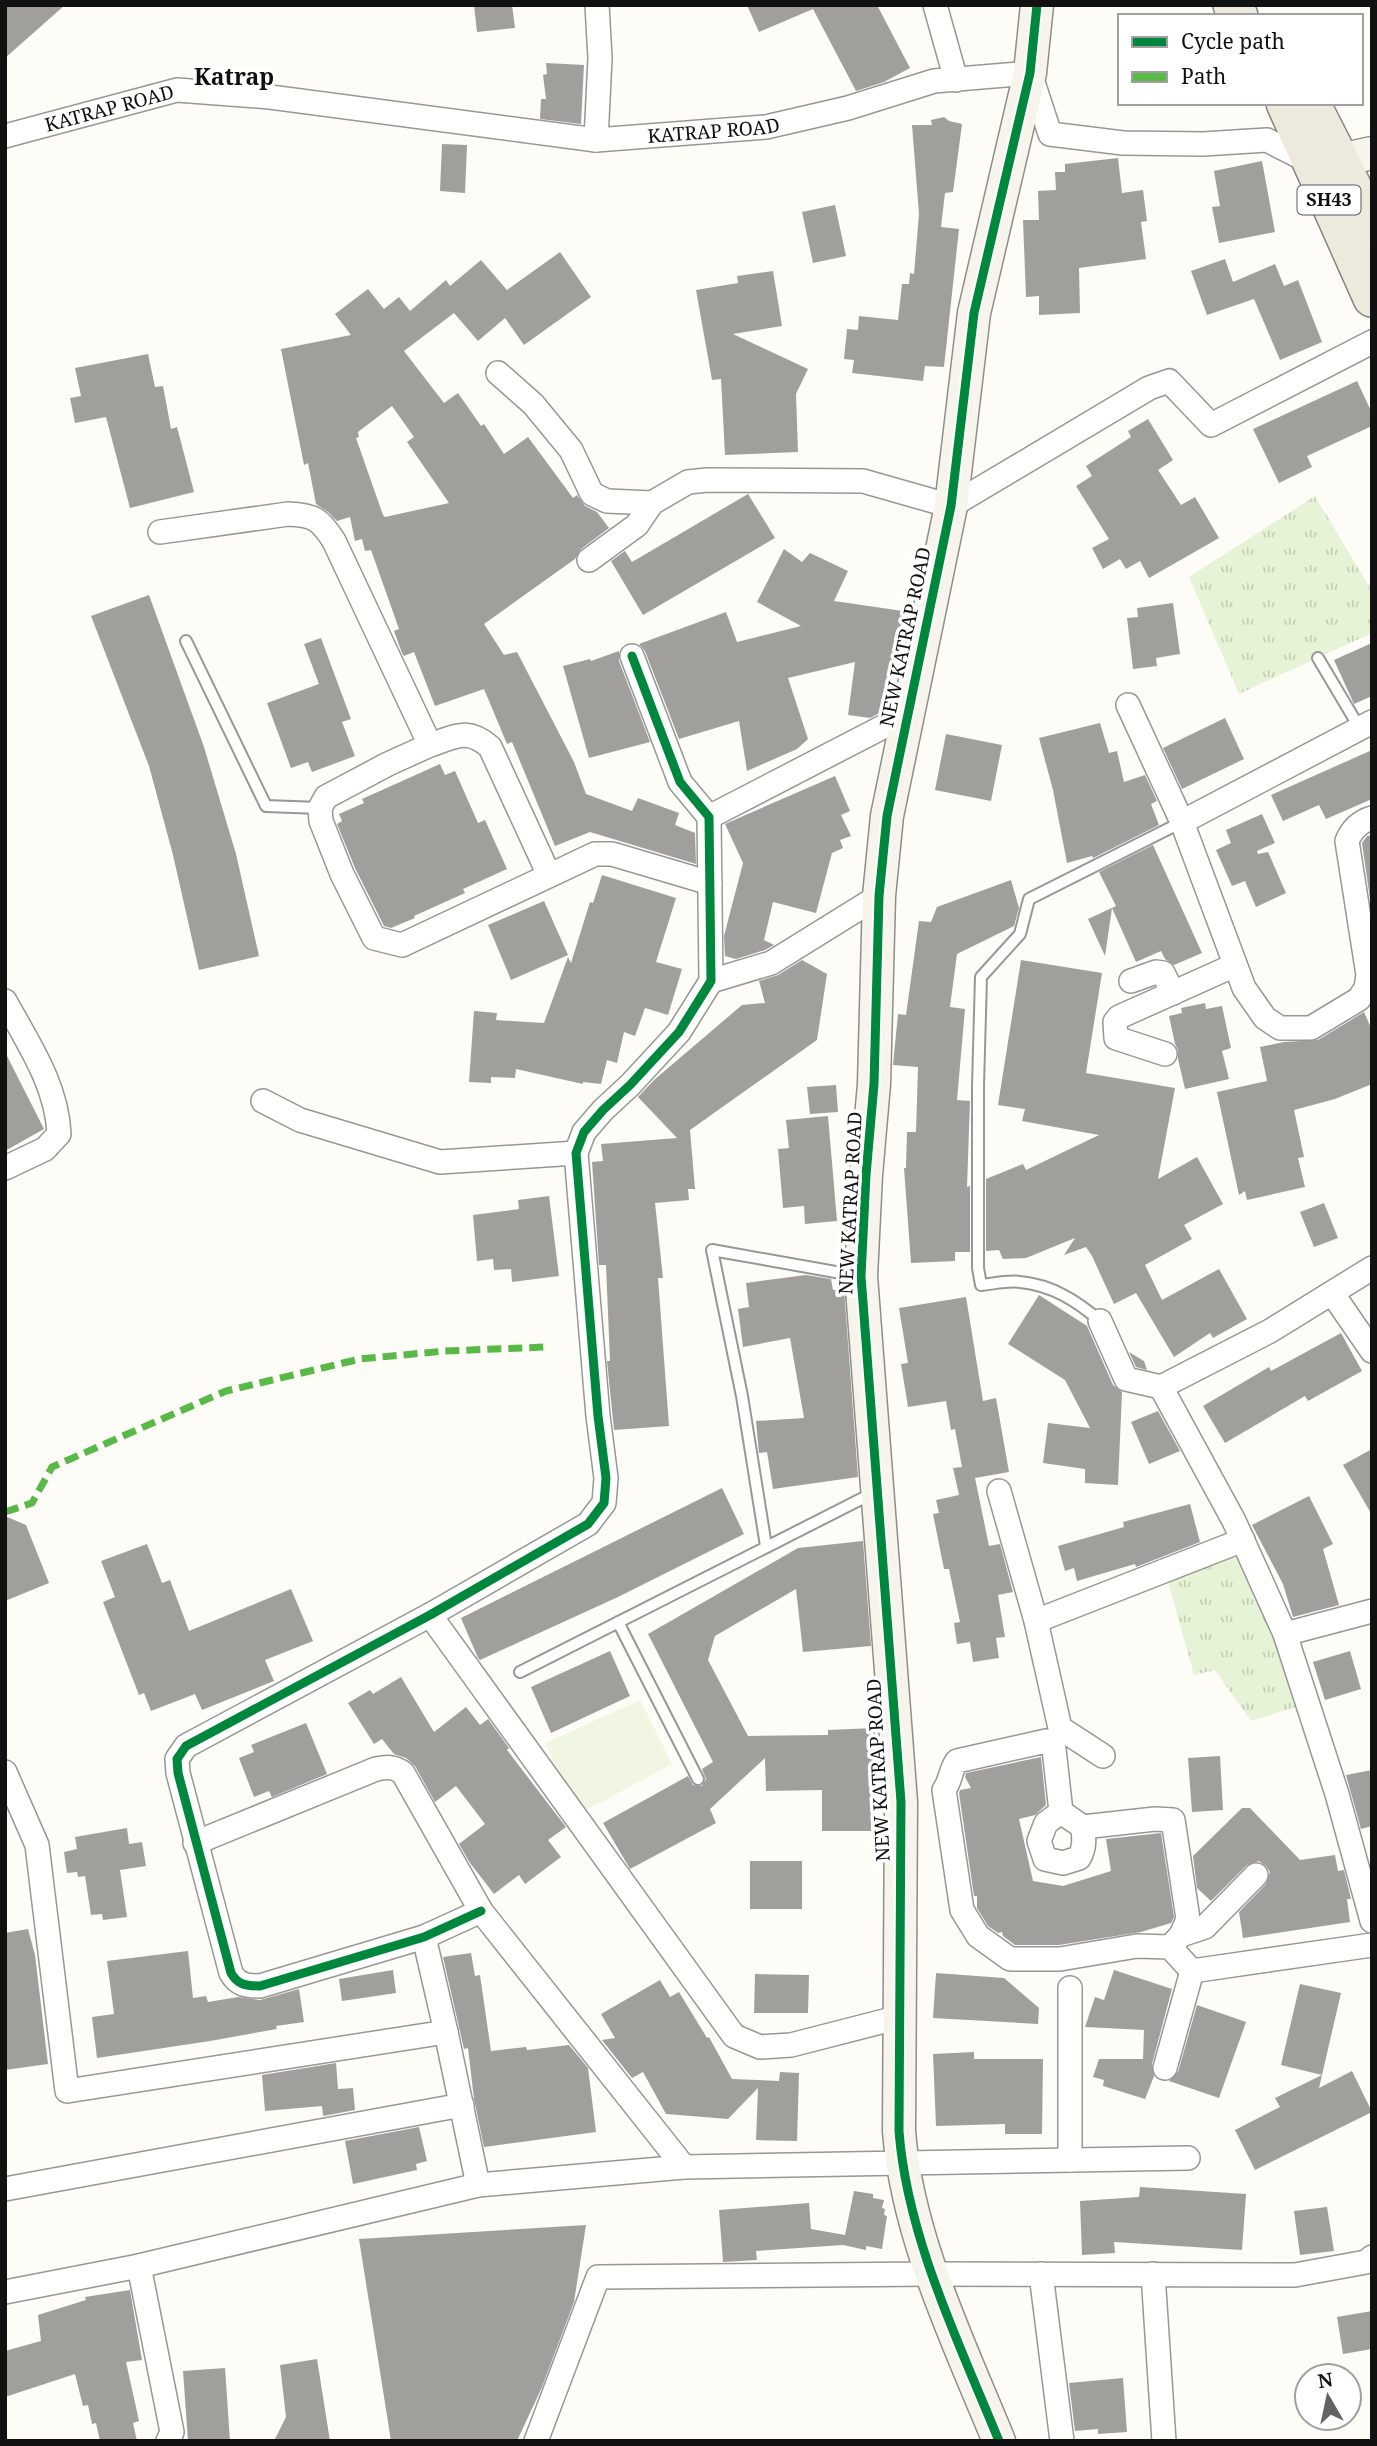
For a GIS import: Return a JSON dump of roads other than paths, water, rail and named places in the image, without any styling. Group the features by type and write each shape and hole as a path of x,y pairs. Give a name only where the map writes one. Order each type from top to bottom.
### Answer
{"main road":[{"name":"SH43","path":"1287,105 1341,159 1372,298"},
{"name":"SH43","path":"1312,105 1341,159 1372,229"}],"street":[{"path":"596,140 600,58 597,5"},
{"path":"934,5 956,80"},
{"name":"NEW KATRAP ROAD","path":"999,2441 931,2274 901,2163 901,1802 862,1276 866,1175 874,1084 879,896 887,816 950,506 974,313 1030,73 1037,5"},
{"path":"1030,73 1050,134 1123,143 1203,144 1267,140 1341,159"},
{"name":"KATRAP ROAD","path":"5,136 177,90 270,97 596,140 766,127 848,108 934,80 1030,73"},
{"path":"589,560 637,526 652,503 688,482 863,481 950,506 1149,388 1169,381 1211,425 1372,342"},
{"path":"498,373 533,404 571,450 592,494 607,502 652,503"},
{"path":"160,532 288,514 305,515 321,522 334,541 430,745"},
{"path":"481,1911 424,1937 260,1986 244,1986 235,1980 231,1973 195,1843 177,1759 186,1746 430,1615 588,1524 604,1503 606,1478 598,1416 576,1153 584,1132 679,1032 711,981 709,817 680,782 632,656"},
{"path":"1128,705 1182,822 1244,988 1265,1018 1280,1028 1311,1028 1359,999 1366,988 1368,975 1346,841 1357,826 1372,818"},
{"path":"709,817 906,715"},
{"path":"1182,822 1365,724"},
{"path":"549,874 489,747 478,736 465,735 430,745 388,764 326,797 320,808 321,821 342,874 374,938 386,943 402,945 595,854 612,854 710,883"},
{"path":"711,981 771,963 879,896"},
{"path":"1165,1054 1116,1038 1115,1022 1119,1017 1235,965"},
{"path":"1131,981 1156,972 1163,973 1173,993"},
{"path":"5,1001 47,1077 56,1105 59,1134 45,1149 5,1168"},
{"path":"263,1101 300,1120 440,1162 576,1153"},
{"path":"1100,1321 1126,1379 1161,1387 1270,1331 1372,1268"},
{"path":"1332,1293 1372,1351"},
{"path":"1161,1387 1243,1540 1285,1634 1337,1794 1372,1921"},
{"path":"999,1491 1036,1621 1060,1728 1103,1756"},
{"path":"1036,1621 1243,1540"},
{"path":"1285,1634 1372,1611"},
{"path":"430,1615 734,2036 760,2047 791,2045 900,2017"},
{"path":"1175,1941 1188,1919 1173,1820 1165,1818 1083,1827 1061,1812 1054,1749 1046,1741 957,1761 944,1790 962,1910 978,1936 1010,1959 1060,1959 1175,1941 1205,1927 1256,1875"},
{"path":"195,1843 376,1769 388,1767 403,1773 481,1911 684,2167"},
{"path":"5,1772 37,1845 67,2091 446,2032"},
{"path":"1061,1812 1046,1824 1038,1841 1045,1859 1063,1863 1079,1858 1084,1850 1083,1827"},
{"path":"424,1937 478,2185"},
{"path":"1165,2068 1192,1972 1175,1941"},
{"path":"1192,1972 1372,1945"},
{"path":"1070,1987 1070,2160"},
{"path":"5,2189 462,2105"},
{"path":"6,2290 139,2266 478,2185 684,2167 1188,2158"},
{"path":"536,2441 598,2277 1295,2275 1370,2263"},
{"path":"139,2266 172,2432 168,2441"},
{"path":"1041,2274 1062,2441"},
{"path":"1153,2274 1164,2441"}],"lane":[{"path":"186,641 266,806 320,808"},
{"path":"1318,658 1365,724"},
{"path":"1100,1321 1076,1300 1048,1288 1019,1281 981,1286 978,1268 981,977 1020,934 1029,899 1182,822"},
{"path":"766,1546 742,1396 712,1250 862,1276"},
{"path":"520,1672 877,1491"},
{"path":"618,1622 698,1779"}],"district":[{"name":"Katrap","path":"234,77"}]}
